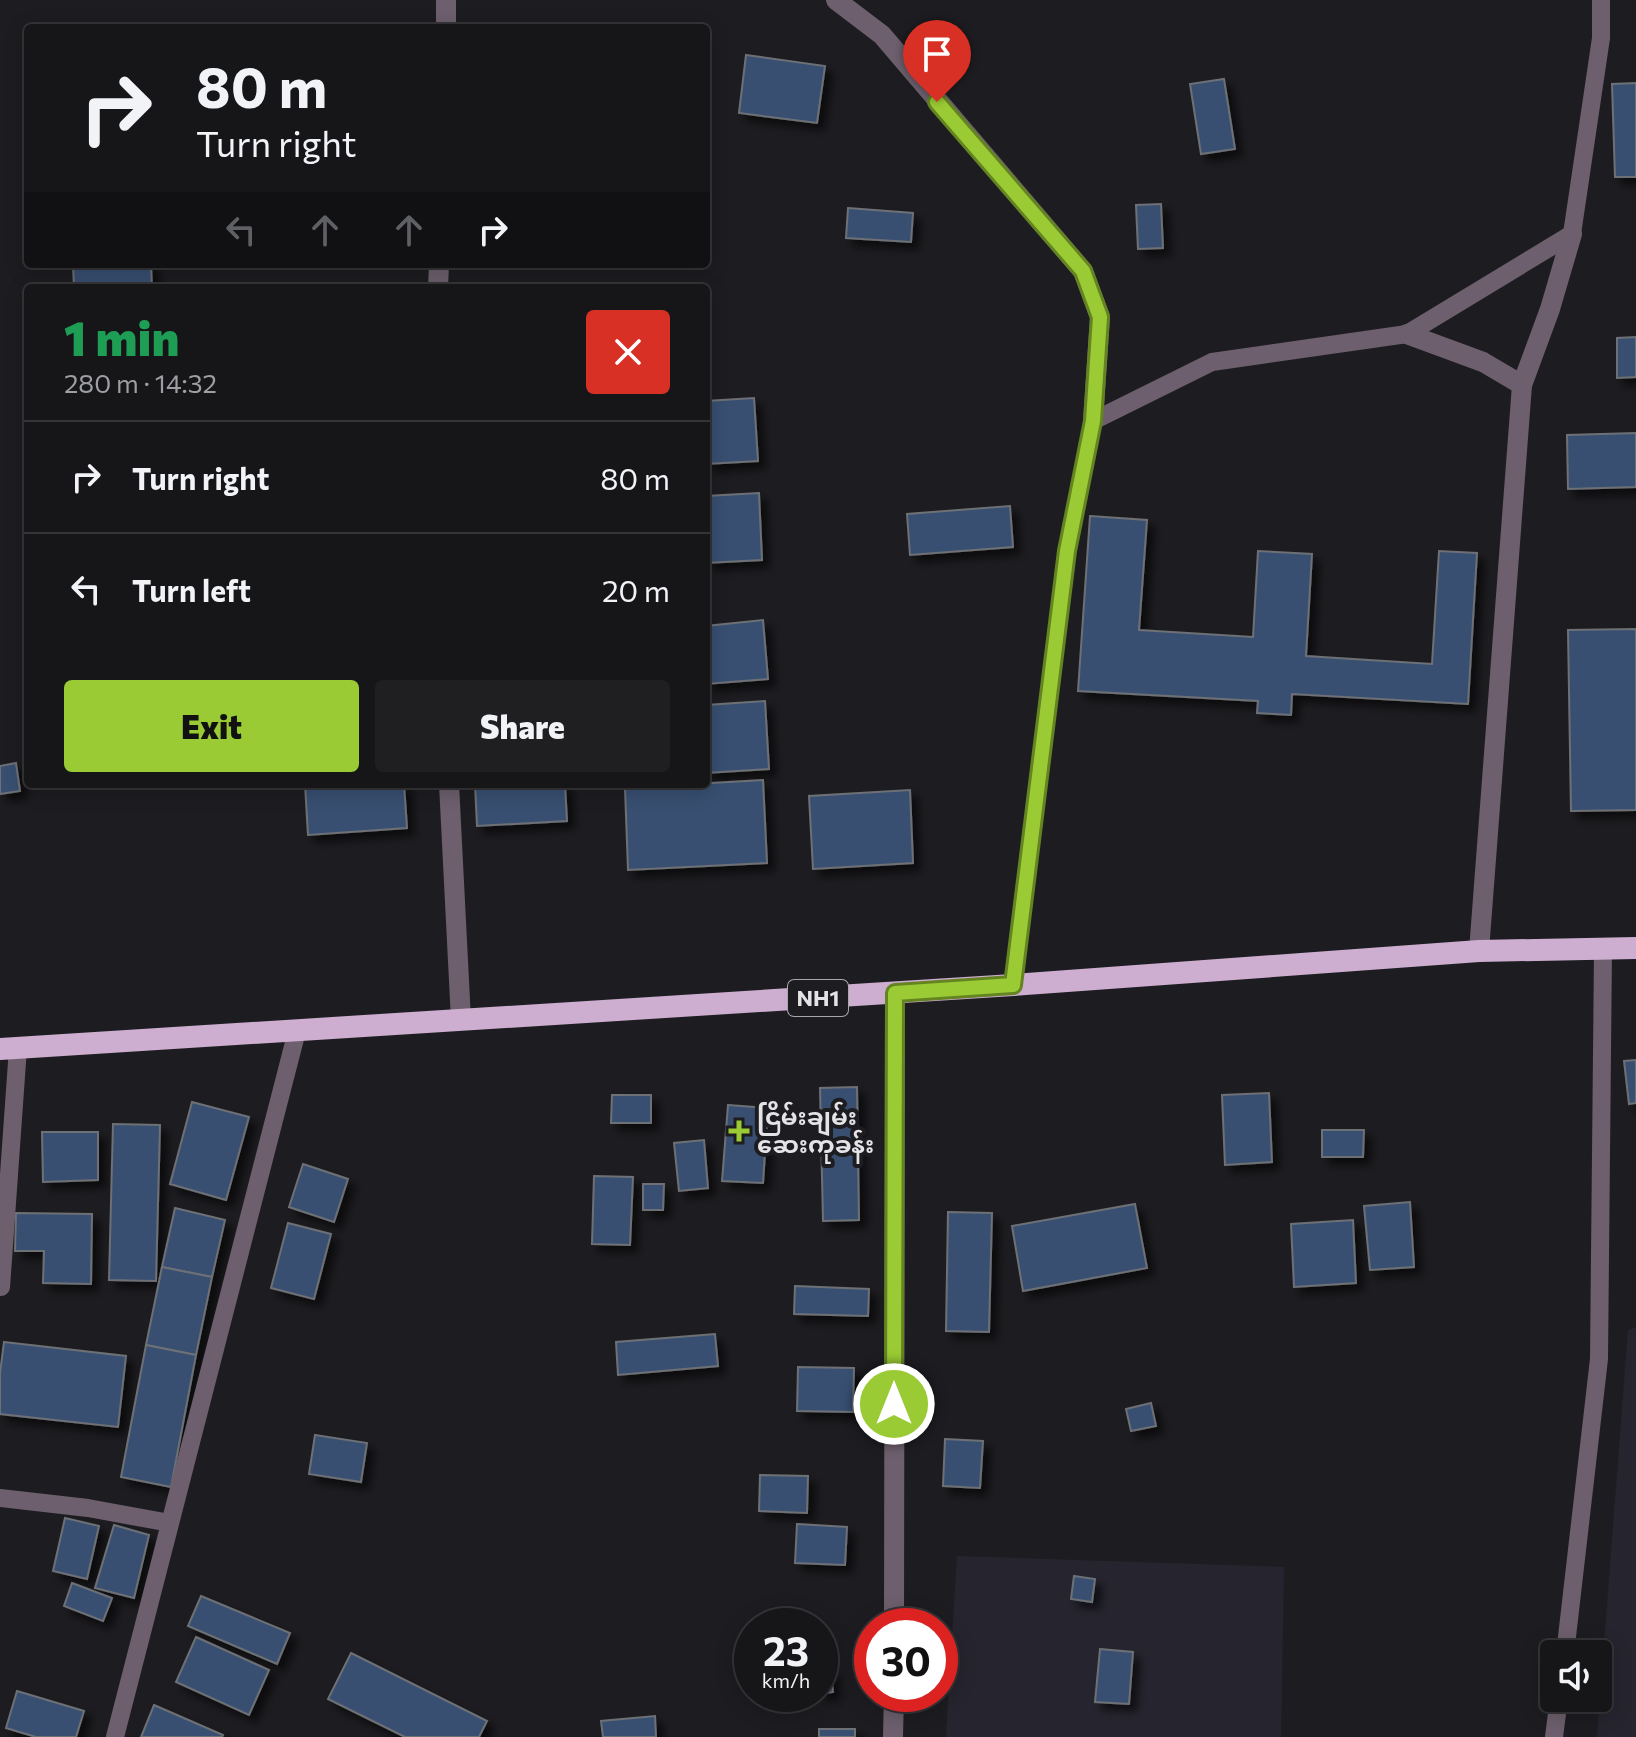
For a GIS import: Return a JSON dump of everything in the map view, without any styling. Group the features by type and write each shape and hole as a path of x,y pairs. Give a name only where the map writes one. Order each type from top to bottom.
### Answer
{"highway":[{"name":"NH1","path":"9,1049 895,993 1479,951 1636,948"}],"street":[{"path":"446,0 446,24"},
{"path":"836,0 882,35 1083,271 1100,317 1093,421"},
{"path":"1479,951 1522,385 1550,309 1572,234"},
{"path":"1407,334 1483,362 1522,385"},
{"path":"449,788 461,1020"},
{"path":"894,1608 895,993"},
{"path":"893,1737 894,1712"}],"lane":[{"path":"1013,985 1067,551 1093,421 1212,362 1407,334 1572,234 1601,38 1601,0"},
{"path":"1567,1640 1599,1359 1603,950"},
{"path":"115,1737 297,1031"},
{"path":"1,1287 9,1049"},
{"path":"0,1498 88,1508 170,1523"},
{"path":"1554,1737 1557,1712"}],"shaded area":[{"path":"1636,1327 1636,1737 1597,1737 1599,1712 1612,1712 1612,1640 1604,1640 1628,1330"},
{"path":"957,1556 1284,1567 1281,1737 946,1737 948,1712 958,1712 958,1608 954,1608"}],"building":[{"path":"746,55 825,66 817,123 739,113"},
{"path":"1224,79 1235,149 1201,154 1190,84"},
{"path":"1636,83 1636,177 1615,177 1612,84"},
{"path":"1161,204 1163,248 1138,249 1136,205"},
{"path":"848,208 913,213 911,242 846,238"},
{"path":"73,268 151,268 152,284 74,284"},
{"path":"1636,337 1636,377 1617,378 1617,338"},
{"path":"754,398 758,461 710,464 710,401"},
{"path":"1636,433 1636,487 1568,489 1567,435"},
{"path":"759,493 762,560 710,563 710,496"},
{"path":"1010,506 1013,547 910,555 907,514"},
{"path":"1090,516 1147,520 1139,630 1253,637 1258,551 1312,554 1306,656 1432,664 1439,551 1477,553 1468,704 1292,694 1291,715 1257,713 1258,701 1078,691"},
{"path":"763,620 768,679 710,684 710,626"},
{"path":"1636,629 1636,810 1571,811 1568,630"},
{"path":"765,701 769,769 710,773 710,705"},
{"path":"16,763 20,791 0,794 0,766"},
{"path":"763,780 767,863 628,870 625,788 710,788 710,783"},
{"path":"305,788 404,788 407,828 308,835"},
{"path":"475,788 565,788 567,821 477,826"},
{"path":"910,790 913,863 813,869 809,796"},
{"path":"1636,1060 1636,1103 1629,1104 1624,1061"},
{"path":"857,1087 859,1220 823,1221 820,1088"},
{"path":"1269,1093 1272,1162 1225,1165 1222,1095"},
{"path":"612,1095 651,1095 651,1123 611,1123"},
{"path":"192,1102 249,1117 226,1200 170,1184"},
{"path":"728,1105 768,1108 763,1183 722,1181"},
{"path":"113,1124 160,1125 156,1281 109,1280"},
{"path":"1322,1130 1364,1130 1363,1157 1322,1157"},
{"path":"42,1132 98,1132 98,1180 43,1182"},
{"path":"704,1140 708,1188 679,1191 674,1143"},
{"path":"303,1164 348,1179 334,1222 289,1207"},
{"path":"594,1176 633,1177 630,1245 592,1244"},
{"path":"643,1184 664,1184 663,1210 643,1210"},
{"path":"1410,1202 1414,1267 1370,1270 1364,1206"},
{"path":"1135,1204 1147,1268 1023,1291 1012,1226"},
{"path":"175,1208 225,1220 212,1277 162,1267"},
{"path":"948,1212 992,1213 989,1332 946,1331"},
{"path":"16,1213 92,1214 91,1284 43,1283 44,1251 15,1251"},
{"path":"1353,1220 1356,1283 1294,1287 1291,1224"},
{"path":"288,1223 331,1234 314,1299 271,1288"},
{"path":"162,1267 212,1277 196,1355 146,1345"},
{"path":"795,1286 869,1289 868,1316 794,1314"},
{"path":"715,1334 718,1366 618,1375 616,1342"},
{"path":"4,1342 126,1356 118,1427 0,1414"},
{"path":"146,1345 196,1355 171,1487 121,1477"},
{"path":"798,1367 854,1368 853,1412 797,1411"},
{"path":"1151,1403 1156,1426 1131,1431 1126,1409"},
{"path":"315,1435 367,1443 361,1482 309,1474"},
{"path":"945,1439 983,1441 980,1488 943,1486"},
{"path":"760,1475 808,1476 807,1513 759,1511"},
{"path":"65,1518 99,1526 87,1579 53,1571"},
{"path":"797,1524 847,1527 845,1565 795,1563"},
{"path":"114,1525 149,1535 134,1598 95,1588"},
{"path":"1074,1576 1095,1579 1092,1602 1071,1599"},
{"path":"72,1583 112,1598 103,1621 64,1606"},
{"path":"201,1596 290,1633 277,1664 188,1626"},
{"path":"196,1637 269,1670 249,1715 176,1682"},
{"path":"1100,1649 1133,1652 1129,1704 1095,1702"},
{"path":"351,1653 487,1721 479,1737 405,1737 328,1699"},
{"path":"17,1691 84,1711 76,1737 36,1737 6,1728"},
{"path":"154,1705 223,1735 141,1737"},
{"path":"655,1716 656,1737 603,1737 601,1721"},
{"path":"819,1729 855,1729 855,1737 819,1737"}],"place":[{"name":"ငြိမ်းချမ်း ဆေးကုခန်း","path":"739,1131"}],"route":[{"path":"894,1404 895,993 1013,985 1067,551 1093,421 1100,317 1083,271 937,102"}]}
